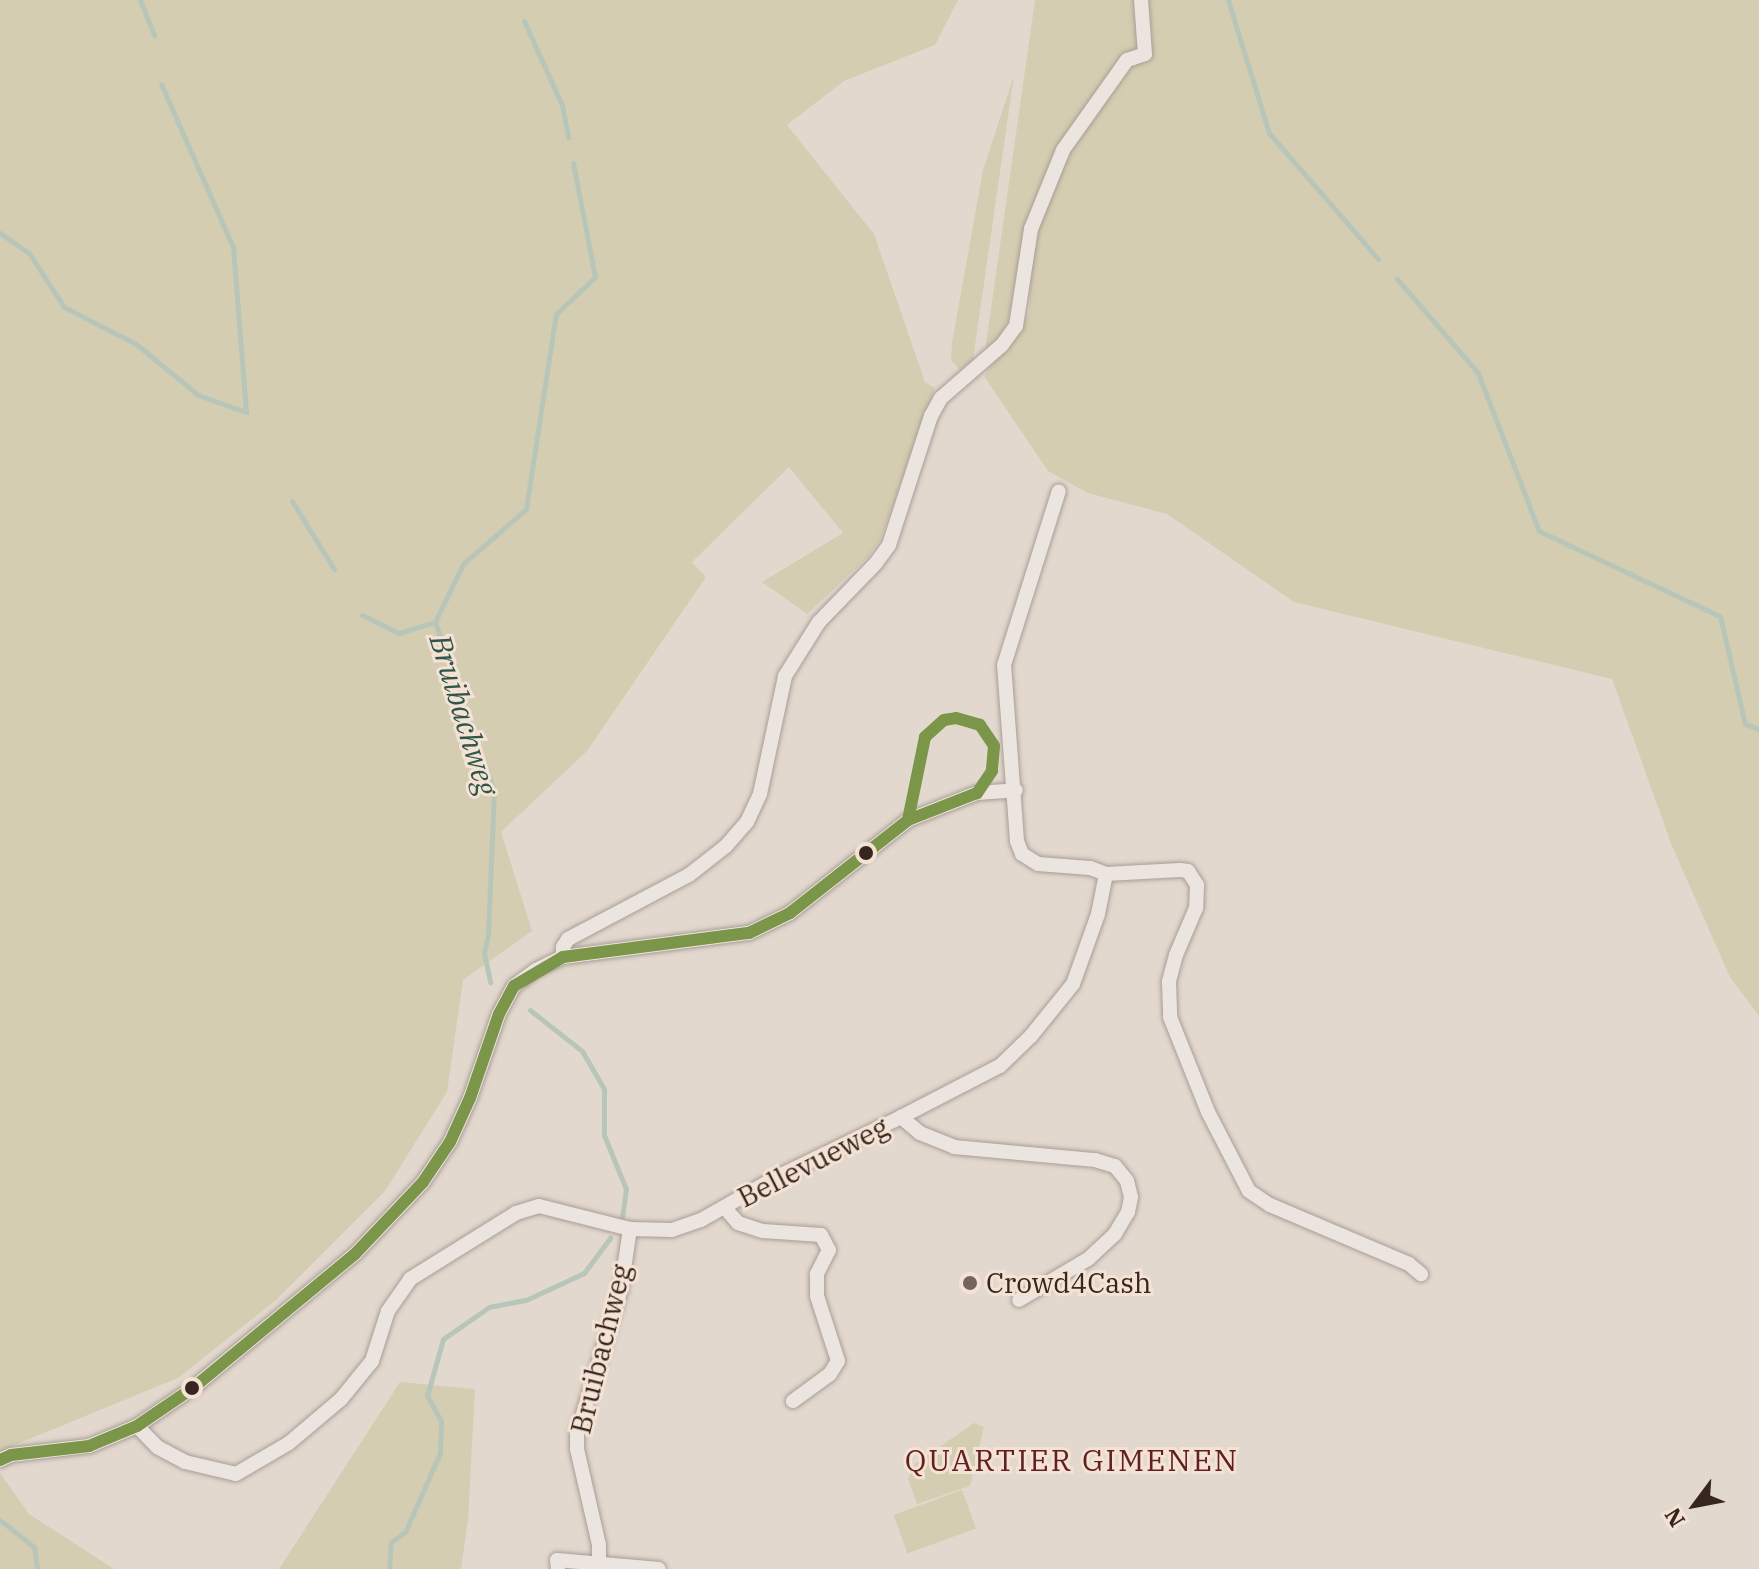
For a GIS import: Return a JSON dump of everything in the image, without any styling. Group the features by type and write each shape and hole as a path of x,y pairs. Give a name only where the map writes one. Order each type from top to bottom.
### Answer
{"street":[{"path":"563,957 563,947 568,939 689,875 726,846 747,822 760,794 785,676 819,622 876,563 889,545 931,416 941,398 963,375 989,357 1016,326 1031,229 1063,150 1127,60 1145,54 1141,0"},
{"path":"1059,491 1004,665 1016,790 1017,841 1022,854 1038,864 1090,868 1106,874 1188,871 1197,885 1196,908 1176,955 1169,982 1170,1017 1208,1112 1249,1191 1270,1205 1409,1264 1421,1274"},
{"path":"0,1460 11,1455 89,1446 137,1426 193,1388 355,1254 423,1182 450,1142 470,1098 499,1014 514,986 563,957 749,933 790,913 908,820 977,793 1016,790"},
{"name":"Bellevueweg","path":"137,1426 157,1447 185,1462 236,1474 289,1443 341,1399 372,1361 388,1311 410,1279 516,1213 539,1206 630,1229 672,1230 725,1208 777,1177 1000,1066 1041,1025 1073,984 1083,962 1106,874"},
{"name":"Bellevueweg","path":"901,1117 920,1133 954,1147 1095,1160 1115,1166 1127,1181 1131,1197 1128,1212 1115,1234 1088,1259 1019,1300"},
{"name":"Bellevueweg","path":"725,1208 738,1223 763,1231 821,1235 829,1250 817,1274 817,1296 838,1361 830,1374 793,1401"},
{"name":"Bruibachweg","path":"599,1563 599,1545 577,1449 577,1434 621,1289 630,1229"},
{"path":"558,1569 557,1560 659,1569"}],"shaded area":[{"path":"0,0 958,0 935,45 844,81 787,125 874,234 925,382 935,388 881,538 868,557 807,614 762,582 843,533 789,467 692,562 706,577 587,751 501,832 532,931 463,980 447,1092 385,1191 276,1300 178,1378 0,1451"},
{"path":"1035,0 1759,0 1759,1016 1730,977 1672,846 1612,679 1294,602 1167,514 1088,493 1048,471 984,376 1029,314 1032,244 1063,165 1084,129 1099,91 1024,244 1008,321 998,340 985,351"},
{"path":"1014,75 973,360 960,370 951,360 952,343 983,170"},
{"path":"400,1382 475,1389 468,1520 461,1569 279,1569"},
{"path":"974,1423 984,1427 970,1486 917,1504 908,1479 915,1464"},
{"path":"0,1473 29,1514 114,1569 0,1569"},
{"path":"962,1490 976,1529 907,1553 893,1515"}],"waterway":[{"path":"140,0 154,35"},
{"path":"1228,0 1269,133 1378,259"},
{"path":"524,21 562,105 568,137"},
{"path":"0,233 29,253 64,307 136,344 198,395 246,412 233,247 161,84"},
{"path":"435,622 463,564 526,509 556,314 595,277 573,163"},
{"path":"1397,279 1478,373 1539,531 1720,616 1745,724 1759,729"},
{"path":"292,501 334,569"},
{"name":"Bruibachweg","path":"362,615 399,633 435,622 494,791 488,935 484,953 490,982"},
{"name":"Bruibachweg","path":"530,1010 582,1051 604,1089 604,1135 626,1189 622,1217"},
{"name":"Bruibachweg","path":"389,1569 391,1542 405,1532 440,1453 441,1421 427,1396 443,1339 489,1307 526,1300 584,1273 610,1238"},
{"path":"0,1520 34,1547 37,1569"}],"transit line":[{"path":"956,718 980,725 994,746 992,771 977,793 908,820 925,737 944,720 956,718"},
{"path":"0,1460 11,1455 89,1446 137,1426 193,1388 355,1254 423,1182 450,1142 470,1098 499,1014 514,986 563,957 749,933 790,913 908,820"}],"place":[{"name":"Crowd4Cash","path":"970,1283"}],"district":[{"name":"QUARTIER GIMENEN","path":"1072,1460"}]}
